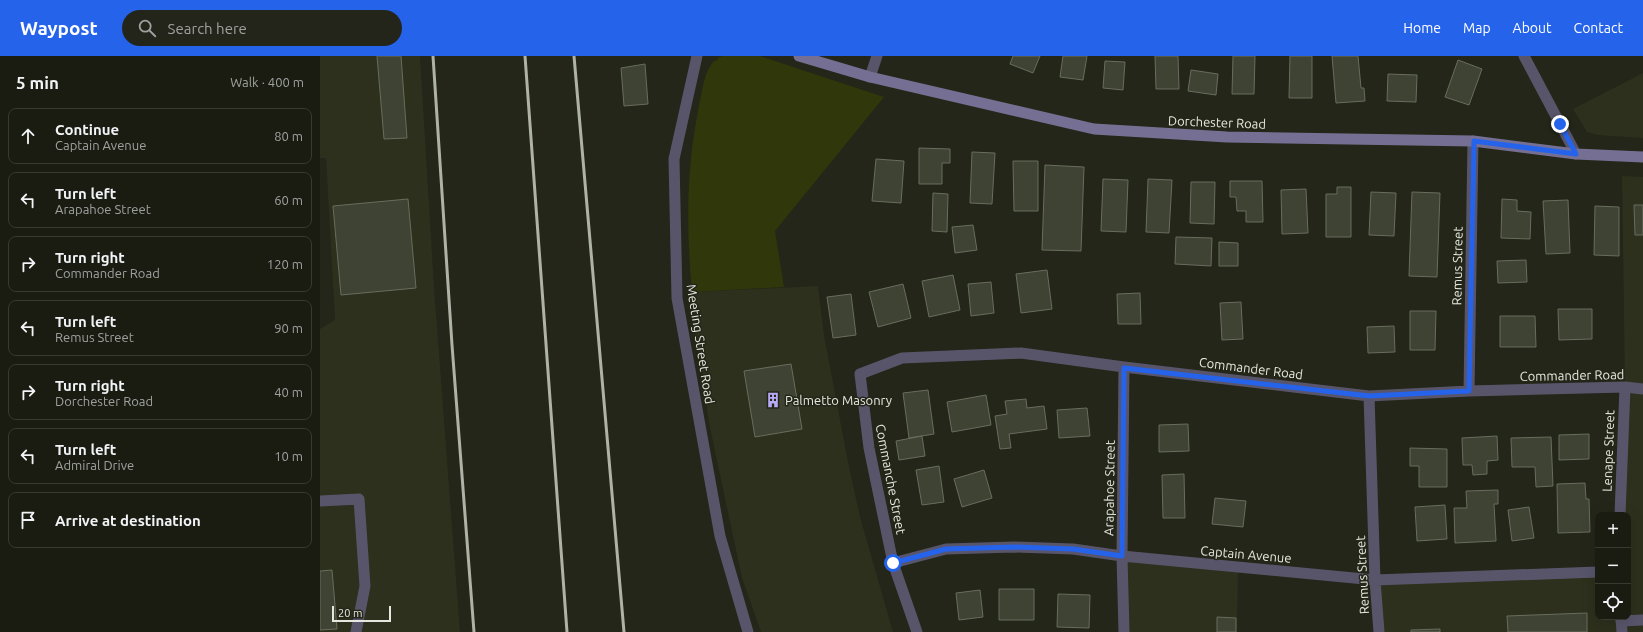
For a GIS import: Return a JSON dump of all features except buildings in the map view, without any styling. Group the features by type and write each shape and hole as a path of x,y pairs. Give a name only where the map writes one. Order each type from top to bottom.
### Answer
{"main road":[{"name":"Dorchester Road","path":"799,56 870,78 1094,129 1228,137 1474,141 1576,154 1643,157"}],"street":[{"name":"Meeting Street Road","path":"697,56 674,159 677,298 720,536 748,632"},
{"path":"870,78 877,56"},
{"path":"1524,56 1576,154"},
{"name":"Remus Street","path":"1469,391 1474,141"},
{"name":"Commander Road","path":"860,374 902,358 1022,353 1124,368 1369,396 1469,391 1625,387 1643,389"},
{"name":"Arapahoe Street","path":"1124,368 1122,556 1124,632"},
{"name":"Commanche Street","path":"860,374 869,448 893,563 916,632"},
{"name":"Lenape Street","path":"1620,512 1625,387"},
{"name":"Remus Street","path":"1369,396 1375,580 1379,632"},
{"path":"320,501 359,499 365,586 356,632"},
{"name":"Captain Avenue","path":"893,563 946,549 1014,547 1073,549 1122,556 1375,580 1595,572"},
{"path":"1621,623 1643,620"}],"shaded area":[{"path":"320,56 420,56 434,287 460,632 320,632 320,329 335,320 326,158 320,158"},
{"path":"1643,73 1643,138 1597,135 1587,132 1573,109"},
{"path":"1622,176 1643,177 1643,632 1380,632 1375,580 1595,572 1595,620 1631,620 1631,512 1620,512 1625,387"},
{"path":"818,286 824,335 848,462 860,517 893,632 761,632 742,578 709,423 694,326 692,292"},
{"path":"1122,556 1238,567 1237,632 1124,632"}],"green space":[{"path":"723,56 760,56 884,97 775,231 784,287 692,292 688,196 695,125 703,85 708,70 714,61"}],"railway":[{"path":"433,56 452,345 474,632"},
{"path":"525,56 567,632"},
{"path":"574,56 624,632"}],"place":[{"name":"Palmetto Masonry","path":"773,400"}],"route":[{"path":"893,563 946,549 1014,547 1073,549 1122,556 1124,368 1369,396 1469,391 1474,141 1576,154 1560,124"}]}
